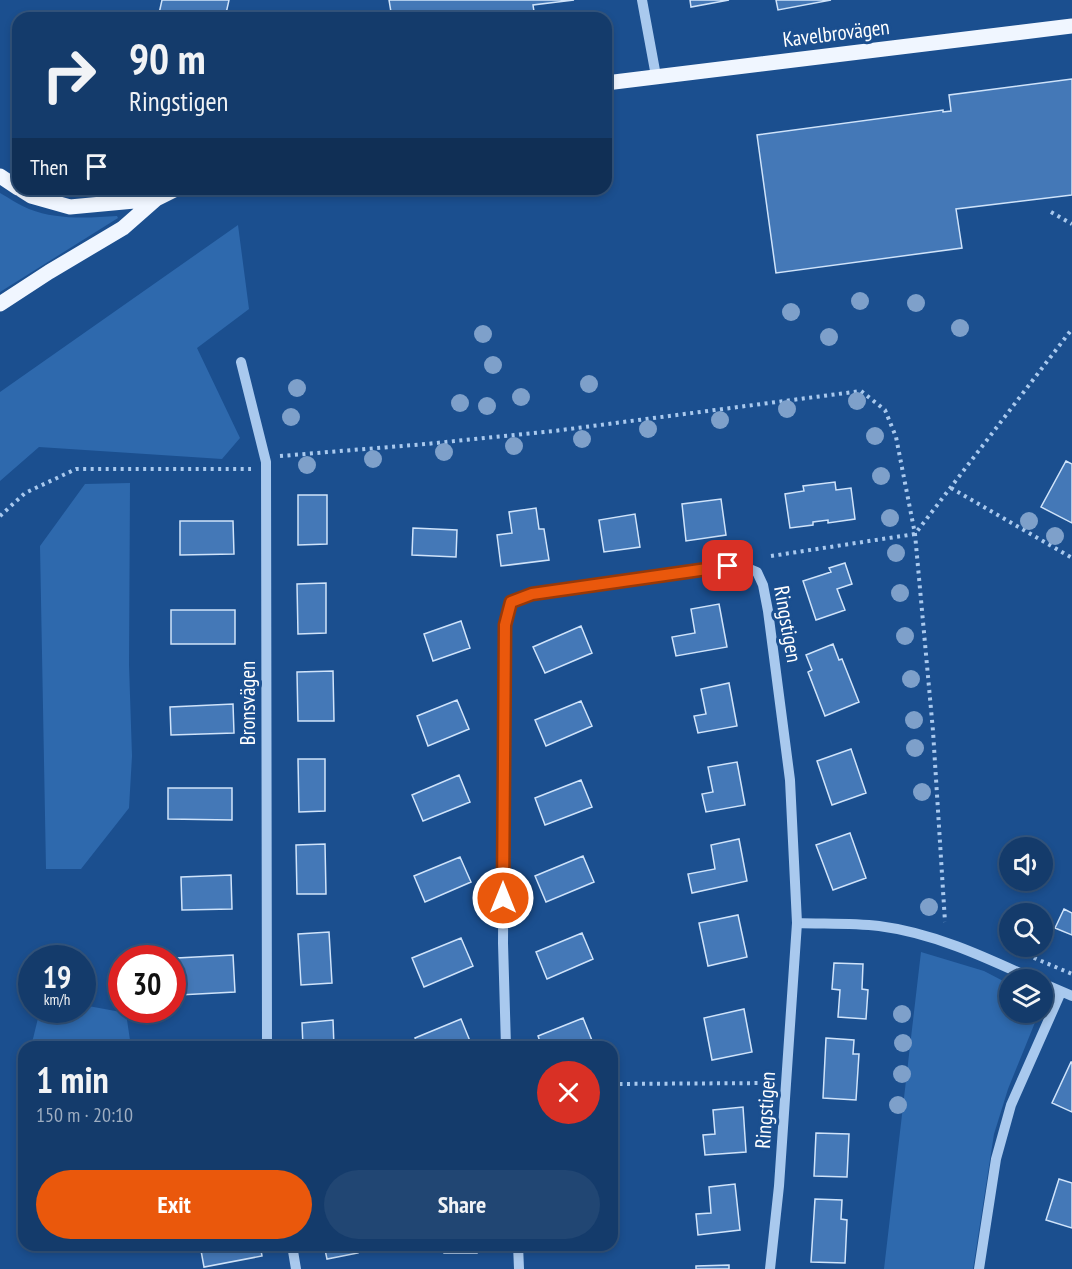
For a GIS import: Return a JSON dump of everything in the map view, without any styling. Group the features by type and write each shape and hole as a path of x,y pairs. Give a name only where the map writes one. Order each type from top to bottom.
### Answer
{"main road":[{"name":"Kavelbrovägen","path":"612,82 1072,26"},
{"path":"30,195 70,207 156,199"},
{"path":"0,304 123,228 156,199 164,195"}],"street":[{"path":"642,0 656,76"},
{"name":"Bronsvägen","path":"241,362 266,462 267,1041"},
{"name":"Ringstigen","path":"506,1041 503,944 505,625 511,602 532,594 728,566 745,567 757,572 763,585 768,611 790,780 796,924 779,1186 770,1269"},
{"path":"796,924 879,926 925,936 972,950 1012,969"},
{"path":"1053,988 1072,996"},
{"path":"979,1269 996,1159 1011,1105 1061,992"},
{"path":"292,1251 296,1269"},
{"path":"518,1251 519,1269"}],"path":[{"path":"1051,212 1072,224"},
{"path":"771,556 915,534 1072,329"},
{"path":"280,456 554,431 861,391 885,410 892,428 915,534 933,731 945,922"},
{"path":"0,516 25,493 76,469 253,469"},
{"path":"951,488 1072,558"},
{"path":"1031,957 1072,974"},
{"path":"618,1084 777,1083"}],"shaded area":[{"path":"0,193 40,213 62,217 117,216 118,218 0,292"},
{"path":"238,225 249,309 197,348 240,438 222,459 39,447 0,481 0,392"},
{"path":"130,483 129,665 132,756 129,808 81,869 46,869 40,546 85,484"},
{"path":"921,952 984,971 999,979 999,1023 1035,1023 1008,1089 994,1134 973,1269 884,1269"},
{"path":"96,1007 108,1010 108,1023 127,1023 130,1041 32,1041 37,1023 96,1023"}],"building":[{"path":"162,0 229,0 226,12 159,12"},
{"path":"389,0 574,0 533,5 534,12 391,12"},
{"path":"690,0 729,0 691,7"},
{"path":"776,0 831,0 778,10"},
{"path":"1072,79 1072,195 956,209 962,248 776,273 757,135 943,110 943,112 951,111 949,95"},
{"path":"1066,461 1072,464 1072,523 1041,507"},
{"path":"835,482 836,490 851,488 855,519 828,523 828,520 813,522 813,525 790,528 785,494 804,491 803,486"},
{"path":"298,495 327,495 327,544 298,545"},
{"path":"721,499 726,535 686,541 682,504"},
{"path":"536,508 539,529 544,529 549,560 501,566 497,535 512,533 509,512"},
{"path":"635,514 640,547 604,552 599,520"},
{"path":"180,521 233,521 234,554 180,555"},
{"path":"413,528 457,530 456,557 412,555"},
{"path":"845,563 852,584 837,589 845,610 816,620 803,581 831,572 829,568"},
{"path":"326,583 326,633 298,634 297,584"},
{"path":"719,604 727,647 676,656 672,637 695,633 691,609"},
{"path":"171,610 235,610 235,644 171,644"},
{"path":"461,621 470,648 433,661 424,634"},
{"path":"581,626 592,653 545,673 533,647"},
{"path":"833,644 839,660 842,659 859,702 825,716 808,672 812,670 806,655"},
{"path":"333,671 334,721 298,721 297,672"},
{"path":"729,683 737,726 698,733 694,716 706,714 701,689"},
{"path":"457,700 469,729 428,746 417,716"},
{"path":"581,701 592,726 546,746 535,720"},
{"path":"233,704 234,733 171,735 170,707"},
{"path":"851,749 866,793 832,805 817,761"},
{"path":"298,759 325,759 325,811 299,812"},
{"path":"737,762 745,805 706,812 702,794 713,792 708,767"},
{"path":"459,775 470,802 423,821 412,795"},
{"path":"581,780 592,807 545,825 535,798"},
{"path":"168,788 232,788 232,820 168,819"},
{"path":"850,833 866,878 833,890 816,845"},
{"path":"739,839 747,881 692,893 688,874 715,869 711,845"},
{"path":"325,844 326,894 297,894 296,845"},
{"path":"583,856 594,882 546,902 535,876"},
{"path":"460,857 471,882 425,902 414,876"},
{"path":"231,875 232,909 182,910 181,877"},
{"path":"1064,909 1072,913 1072,935 1055,928"},
{"path":"738,915 747,957 708,966 699,923"},
{"path":"329,932 332,983 301,985 298,934"},
{"path":"582,933 593,959 547,979 536,952"},
{"path":"461,938 473,966 424,987 412,958"},
{"path":"233,955 235,992 186,995 186,958"},
{"path":"834,963 863,964 862,989 868,990 866,1019 838,1017 840,990 832,989"},
{"path":"744,1009 752,1052 712,1060 704,1018"},
{"path":"583,1018 592,1041 540,1041 538,1036"},
{"path":"461,1019 470,1041 416,1041 415,1038"},
{"path":"333,1020 334,1041 303,1041 302,1023"},
{"path":"826,1038 854,1040 853,1054 859,1054 856,1100 823,1098"},
{"path":"1072,1062 1072,1112 1052,1103"},
{"path":"743,1107 746,1152 705,1155 703,1135 715,1134 713,1110"},
{"path":"816,1133 849,1134 847,1177 814,1176"},
{"path":"1059,1179 1072,1183 1072,1228 1046,1220"},
{"path":"735,1184 740,1230 698,1235 696,1214 711,1213 709,1187"},
{"path":"815,1199 842,1200 841,1219 847,1220 845,1263 811,1262"},
{"path":"201,1251 261,1251 262,1256 204,1267"},
{"path":"325,1251 358,1251 358,1253 327,1259"},
{"path":"444,1251 477,1251 477,1253 444,1253"},
{"path":"729,1265 729,1269 696,1269 696,1266"}],"route":[{"path":"503,898 505,625 511,602 532,594 728,566"}]}
